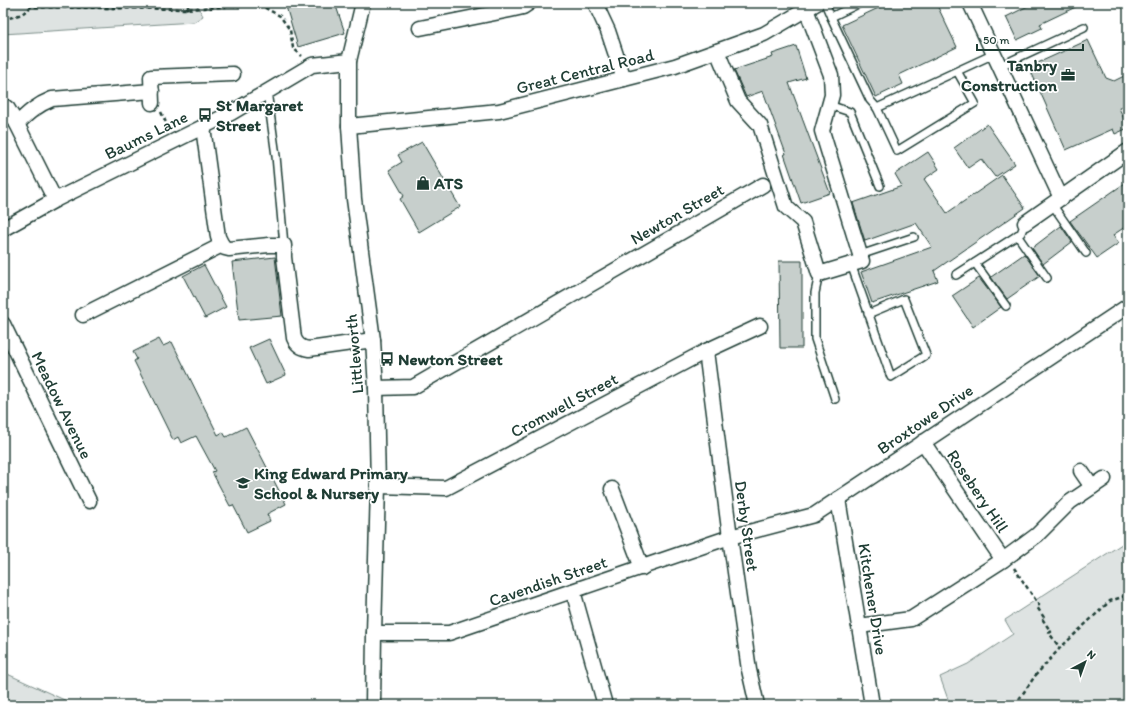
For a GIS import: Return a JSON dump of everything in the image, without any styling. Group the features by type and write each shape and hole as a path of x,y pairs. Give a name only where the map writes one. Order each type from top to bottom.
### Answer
{"street":[{"name":"Littleworth","path":"363,3 349,61 349,126 354,199 373,340 376,388 378,486 373,705"},
{"path":"420,28 510,10 523,7 529,3"},
{"path":"595,3 608,31 624,79"},
{"path":"970,3 997,60 1057,201"},
{"path":"717,51 738,101 760,125 786,207 803,222 819,274 856,260 822,131 832,96 831,75 812,6"},
{"name":"Great Central Road","path":"349,126 499,111 675,66 764,34 812,6"},
{"name":"Baums Lane","path":"3,228 55,200 231,113 312,65 349,61"},
{"path":"17,124 30,111 41,103 52,99 152,97 151,76 234,74"},
{"path":"3,105 8,109 17,124 55,200"},
{"path":"203,127 218,237 222,245 229,249 284,245 284,257 293,330 297,344 303,348 309,349 373,340"},
{"path":"1026,223 1128,152"},
{"name":"Newton Street","path":"376,388 413,387 763,185"},
{"path":"83,315 222,245"},
{"name":"Broxtowe Drive","path":"730,537 814,515 1128,306"},
{"name":"Meadow Avenue","path":"3,324 88,501"},
{"name":"Cromwell Street","path":"378,486 446,488 706,351 760,326"},
{"name":"Derby Street","path":"706,351 749,670 757,705"},
{"name":"Rosebery Hill","path":"923,442 1005,559"},
{"path":"1081,471 1092,487"},
{"path":"859,626 911,619 1005,559 1037,535 1070,502 1104,478"},
{"path":"612,489 642,568"},
{"name":"Kitchener Drive","path":"838,499 872,705"},
{"name":"Cavendish Street","path":"374,633 450,633 730,537"},
{"path":"573,591 605,705"}],"lane":[{"path":"825,3 870,100 877,108 897,151 975,103 957,71"},
{"path":"831,17 860,3"},
{"path":"877,108 957,71 997,60 1084,27"},
{"path":"267,91 276,156 284,245"},
{"path":"829,106 850,112 880,186"},
{"path":"1057,201 1086,253"},
{"path":"956,274 1021,233 1026,223"},
{"path":"1017,235 1047,278"},
{"path":"868,314 904,300 926,355 890,377 868,314 856,260 914,237"},
{"path":"975,262 1006,306"},
{"path":"819,274 815,293 815,339 836,399"}],"path":[{"path":"30,3 31,7"},
{"path":"185,9 192,3"},
{"path":"3,20 22,14 31,7 185,9 260,4 280,16 290,30 293,48 312,65"},
{"path":"152,97 160,108 175,141"},
{"path":"1005,559 1039,605 1037,608 1045,619 1043,620 1051,632 1049,633 1060,648"},
{"path":"1015,705 1035,676 1060,648 1110,601 1128,595"}],"shaded area":[{"path":"3,3 196,3 203,16 194,22 3,34"},
{"path":"1128,540 1128,705 950,705 940,677 968,664 1013,634 1005,620"},
{"path":"3,672 71,703 75,705 3,705"}],"building":[{"path":"285,3 335,3 345,33 298,47"},
{"path":"889,3 936,3 957,47 899,75 903,84 876,97 842,25"},
{"path":"1034,3 1084,3 1040,24 1042,28 1017,40 1006,17"},
{"path":"1088,40 1106,78 1114,81 1128,74 1128,104 1119,108 1128,128 1115,134 1113,129 1066,150 1029,67"},
{"path":"796,46 806,78 789,83 830,193 801,203 784,154 786,154 763,91 746,97 734,70 773,57 772,54"},
{"path":"987,124 1015,164 995,177 981,159 968,168 954,148"},
{"path":"422,142 460,207 419,232 400,199 404,196 389,170 402,162 398,155"},
{"path":"928,152 939,169 924,179 947,213 1002,175 1025,208 934,271 938,281 872,303 861,272 932,247 916,223 865,241 853,203 902,186 895,174"},
{"path":"1128,181 1128,225 1113,235 1119,243 1097,258 1070,221"},
{"path":"1061,226 1072,242 1043,264 1032,248"},
{"path":"1024,254 1040,276 1007,299 991,277"},
{"path":"275,257 282,316 239,320 232,262"},
{"path":"779,261 802,261 802,348 780,348"},
{"path":"204,265 226,307 205,318 183,276"},
{"path":"979,278 1001,307 973,327 952,296"},
{"path":"159,339 163,346 172,342 218,435 223,432 226,437 246,427 286,504 267,514 270,521 247,532 233,505 230,506 212,472 215,471 196,436 181,443 178,437 173,440 134,361 137,359 133,352"},
{"path":"269,339 286,375 266,384 249,348"}],"place":[{"name":"Tanbry Construction","path":"1068,75"},
{"name":"St Margaret Street","path":"205,115"},
{"name":"ATS","path":"423,183"},
{"name":"Newton Street","path":"387,359"},
{"name":"King Edward Primary School & Nursery","path":"243,483"}]}
